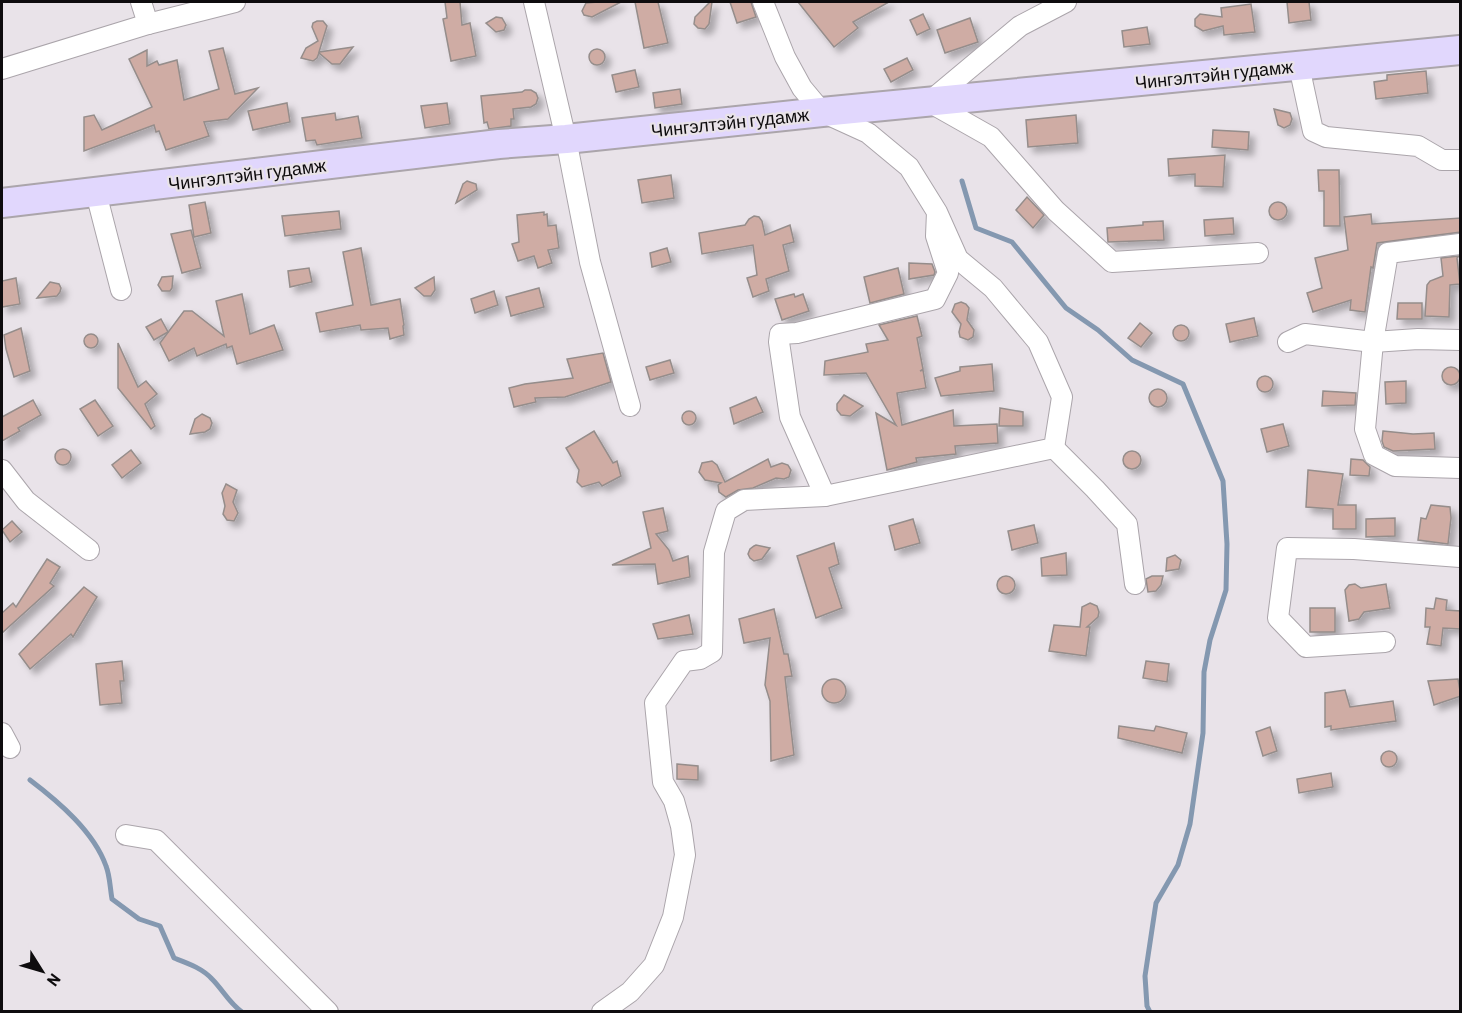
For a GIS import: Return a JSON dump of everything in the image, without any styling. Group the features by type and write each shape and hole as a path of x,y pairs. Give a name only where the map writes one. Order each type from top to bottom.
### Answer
{"main road":[{"name":"Чингэлтэйн гудамж","path":"2,203 499,144 1461,50"}],"street":[{"path":"141,2 148,24"},
{"path":"2,69 148,24 234,2"},
{"path":"534,2 566,139 590,262 630,406"},
{"path":"763,2 785,57 802,88 822,112 868,133 909,167 937,212 958,259 993,288 1038,342 1062,397 1054,448"},
{"path":"1066,2 1020,26 929,102 991,137 1056,212 1112,262 1258,253"},
{"path":"1299,66 1313,131 1326,137 1418,146 1442,160 1461,160"},
{"path":"96,193 122,290"},
{"path":"825,496 790,417 778,342 780,334 797,333 935,299 948,273 936,236 937,212"},
{"path":"1461,244 1388,253 1373,342 1365,429 1374,454 1395,466 1461,468"},
{"path":"1288,342 1305,334 1373,342 1418,339 1461,340"},
{"path":"602,1011 630,992 654,965 673,917 685,855 681,826 674,801 663,782 655,703 684,661 700,659 712,652 714,552 726,511 744,500 825,496 1054,448"},
{"path":"1054,448 1126,524 1135,584"},
{"path":"2,470 26,501 89,550"},
{"path":"1385,642 1306,647 1278,618 1287,548 1354,549 1461,557"},
{"path":"126,835 156,840 328,1011"}],"building":[{"path":"445,2 460,2 462,25 470,23 476,56 451,61 443,19 447,18"},
{"path":"621,2 592,17 584,15 582,11 586,3"},
{"path":"635,2 658,2 668,43 644,48"},
{"path":"712,2 709,24 705,29 698,28 694,24 695,17"},
{"path":"730,2 751,2 756,17 737,23"},
{"path":"798,2 889,2 853,22 858,28 834,47"},
{"path":"1287,2 1309,2 1311,20 1289,23"},
{"path":"1251,4 1255,32 1224,35 1223,26 1203,31 1195,26 1195,19 1200,14 1222,17 1221,8"},
{"path":"923,14 930,29 917,35 910,20"},
{"path":"496,17 502,18 506,25 504,30 496,32 486,23"},
{"path":"970,18 978,42 945,53 937,30"},
{"path":"317,21 323,21 327,26 319,52 353,47 340,64 332,64 319,53 313,61 301,58 306,48 318,41 312,27"},
{"path":"1147,27 1150,44 1124,47 1122,31"},
{"path":"223,48 235,94 258,88 228,119 204,122 209,136 166,150 159,131 156,132 154,125 84,151 84,117 94,115 102,130 152,107 129,59 147,50 147,66 157,61 159,65 177,60 184,100 219,89 209,51"},
{"path":"597,49 605,57 597,65 589,57"},
{"path":"907,58 913,70 891,82 884,69"},
{"path":"635,70 639,87 616,92 612,75"},
{"path":"1426,71 1428,93 1376,99 1374,82 1387,80 1387,75"},
{"path":"680,89 682,104 655,108 653,93"},
{"path":"525,90 536,93 538,98 536,104 531,107 513,109 514,119 511,119 511,126 489,129 487,122 484,123 481,96"},
{"path":"287,103 290,122 253,130 248,111"},
{"path":"447,103 450,124 425,128 421,106"},
{"path":"1274,109 1290,113 1292,119 1290,125 1284,128 1278,125"},
{"path":"335,113 336,120 358,116 362,138 317,145 315,140 306,141 302,118"},
{"path":"1076,115 1078,143 1028,147 1026,120"},
{"path":"1213,130 1249,132 1248,150 1212,147"},
{"path":"1225,155 1223,187 1195,186 1195,174 1169,176 1168,159"},
{"path":"1318,170 1339,170 1340,226 1324,226 1324,191 1319,191"},
{"path":"671,175 674,198 642,203 638,180"},
{"path":"467,181 476,184 477,190 456,203 463,184"},
{"path":"1027,197 1044,215 1033,228 1016,210"},
{"path":"205,202 211,233 194,237 189,205"},
{"path":"1278,202 1284,205 1287,211 1284,217 1278,220 1272,217 1269,211 1272,205"},
{"path":"339,211 341,229 285,236 282,216"},
{"path":"544,212 544,215 547,214 548,226 556,225 559,248 548,250 552,263 538,268 534,256 518,261 512,244 519,242 517,215"},
{"path":"1371,214 1372,224 1461,218 1461,232 1377,243 1365,312 1350,310 1351,300 1313,312 1307,293 1322,288 1315,258 1348,250 1344,217"},
{"path":"754,216 759,217 762,221 765,235 790,225 794,242 783,245 789,271 766,279 769,291 753,297 747,278 757,275 753,245 702,254 699,233 745,225"},
{"path":"1233,218 1234,234 1205,236 1204,220"},
{"path":"1163,221 1164,240 1108,242 1107,228"},
{"path":"191,230 201,268 182,273 171,234"},
{"path":"361,248 371,305 400,299 404,335 390,339 388,328 361,330 360,325 320,332 316,313 353,305 343,252"},
{"path":"667,248 671,262 652,267 650,253"},
{"path":"1459,256 1457,258 1460,284 1450,285 1449,317 1425,316 1427,285 1430,281 1443,276 1441,258"},
{"path":"909,263 932,264 934,275 909,279"},
{"path":"309,268 312,282 290,287 288,271"},
{"path":"898,268 904,294 870,303 864,277"},
{"path":"173,276 170,291 162,291 158,285 162,277"},
{"path":"434,277 435,290 431,296 424,296 415,288"},
{"path":"16,278 20,304 2,307 2,281"},
{"path":"50,282 59,284 61,288 57,296 37,298"},
{"path":"539,288 544,307 511,316 506,297"},
{"path":"494,291 498,305 475,313 471,299"},
{"path":"242,294 250,334 274,325 283,350 237,364 232,346 227,348 226,344 197,356 194,348 169,361 160,343 184,311 192,311 224,336 216,301"},
{"path":"794,294 795,297 803,294 809,311 782,320 775,299"},
{"path":"961,302 969,308 967,320 974,330 973,337 968,340 960,337 961,324 952,312 955,304"},
{"path":"1398,303 1422,303 1422,319 1397,319"},
{"path":"917,316 922,336 917,338 923,369 920,371 923,370 926,388 897,393 902,425 953,410 954,426 997,424 998,443 955,446 956,454 916,458 917,462 887,470 876,413 896,425 866,373 824,375 825,361 868,352 866,344 888,340 879,325"},
{"path":"1254,318 1258,336 1230,342 1226,324"},
{"path":"161,319 168,332 154,340 146,327"},
{"path":"1140,323 1152,333 1141,347 1128,338"},
{"path":"1181,325 1187,327 1189,333 1187,339 1181,341 1175,339 1173,333 1175,327"},
{"path":"21,328 30,371 14,377 4,335"},
{"path":"88,334 94,334 98,341 94,348 88,348 84,344 84,338"},
{"path":"118,343 138,387 146,381 157,394 145,404 155,426 151,429 118,388"},
{"path":"603,353 611,382 565,397 535,398 536,402 514,407 509,388 573,378 567,359"},
{"path":"670,360 674,373 650,380 646,367"},
{"path":"992,364 994,391 941,396 935,378 960,371 960,367"},
{"path":"1451,367 1457,370 1460,376 1457,382 1451,385 1445,382 1442,376 1445,370"},
{"path":"1265,376 1271,378 1273,384 1271,390 1265,392 1259,390 1257,384 1259,378"},
{"path":"1406,381 1406,403 1386,404 1385,382"},
{"path":"1158,389 1164,392 1167,398 1164,404 1158,407 1152,404 1149,398 1152,392"},
{"path":"1323,391 1356,393 1355,405 1322,406"},
{"path":"844,395 863,406 850,416 841,415 837,410 837,404"},
{"path":"756,397 763,412 734,424 730,408"},
{"path":"33,400 41,415 18,428 20,431 2,441 2,417"},
{"path":"95,400 113,426 98,436 80,409"},
{"path":"1000,408 1023,412 1023,426 999,426"},
{"path":"686,411 692,411 696,418 692,425 686,425 682,421 682,415"},
{"path":"202,414 210,418 212,423 210,429 190,434 195,419"},
{"path":"1283,424 1289,446 1267,452 1261,429"},
{"path":"594,431 613,463 617,461 621,476 602,486 599,482 582,487 577,482 579,470 566,448"},
{"path":"1383,431 1413,434 1434,433 1435,449 1393,451 1384,447"},
{"path":"63,449 71,457 63,465 55,457"},
{"path":"131,450 141,463 122,478 112,465"},
{"path":"1132,451 1140,456 1141,460 1136,468 1132,469 1124,464 1123,460 1128,452"},
{"path":"768,459 771,467 782,463 788,465 791,470 789,477 776,478 753,488 738,490 726,497 719,492 718,485 721,483 705,480 699,472 702,463 712,461 717,465 725,482"},
{"path":"1351,459 1363,460 1370,467 1369,476 1350,475"},
{"path":"1308,470 1343,474 1338,505 1356,505 1356,529 1333,529 1333,509 1306,507"},
{"path":"226,484 237,490 233,502 238,513 234,521 227,520 223,514 225,506 222,493"},
{"path":"1431,505 1450,507 1448,544 1418,540 1421,518 1426,519"},
{"path":"663,508 668,531 656,534 669,550 673,561 688,556 690,577 658,584 655,564 612,565 651,548 643,512"},
{"path":"1395,518 1395,536 1366,537 1366,519"},
{"path":"913,519 920,543 895,550 889,526"},
{"path":"12,521 22,532 10,542 2,530"},
{"path":"1034,525 1038,543 1012,550 1008,531"},
{"path":"834,543 839,564 829,568 842,608 816,618 797,556"},
{"path":"756,545 770,548 762,559 754,561 748,554 750,549"},
{"path":"1066,553 1067,575 1042,576 1041,558"},
{"path":"1175,555 1181,560 1179,569 1166,571 1167,558"},
{"path":"47,559 60,567 50,583 54,586 2,633 2,613 13,603 16,607"},
{"path":"1006,576 1012,579 1015,585 1012,591 1006,594 1000,591 997,585 1000,579"},
{"path":"1152,576 1163,576 1161,585 1156,591 1148,592 1146,579"},
{"path":"1355,584 1361,588 1386,584 1390,608 1364,612 1359,619 1349,621 1345,590 1349,585"},
{"path":"84,587 97,597 73,637 71,634 30,669 19,654"},
{"path":"1436,598 1447,600 1446,610 1461,611 1461,629 1443,628 1441,646 1427,644 1430,627 1425,627 1426,608 1434,609"},
{"path":"1090,603 1097,606 1099,612 1098,617 1087,627 1090,627 1086,656 1049,651 1054,625 1080,627 1082,607"},
{"path":"1310,608 1335,608 1335,632 1310,632"},
{"path":"774,609 784,654 788,654 792,676 785,677 794,755 771,761 770,701 765,685 770,638 744,643 739,619"},
{"path":"689,615 693,634 658,639 653,624"},
{"path":"122,661 124,681 120,681 122,703 100,705 96,664"},
{"path":"1146,661 1169,664 1167,682 1143,678"},
{"path":"834,679 842,683 846,691 842,699 834,703 826,699 822,691 826,683"},
{"path":"1458,679 1461,696 1434,705 1428,681"},
{"path":"1345,690 1350,707 1393,701 1396,721 1331,730 1331,726 1325,727 1325,693"},
{"path":"1119,726 1154,731 1156,726 1187,733 1182,753 1118,738"},
{"path":"1270,727 1277,751 1263,756 1256,732"},
{"path":"1386,751 1392,751 1397,759 1395,765 1386,767 1381,762 1381,756"},
{"path":"677,764 698,766 698,780 677,779"},
{"path":"1331,773 1333,787 1299,793 1297,779"}],"waterway":[{"path":"962,181 976,228 1012,242 1066,308 1098,330 1132,360 1183,384 1223,481 1227,544 1226,590 1210,640 1204,672 1203,733 1190,824 1178,865 1156,903 1145,976 1147,1006 1150,1012"},
{"path":"30,780 64,808 93,841 107,870 112,899 139,919 160,926 174,958 208,975 233,1005 242,1012"}]}
